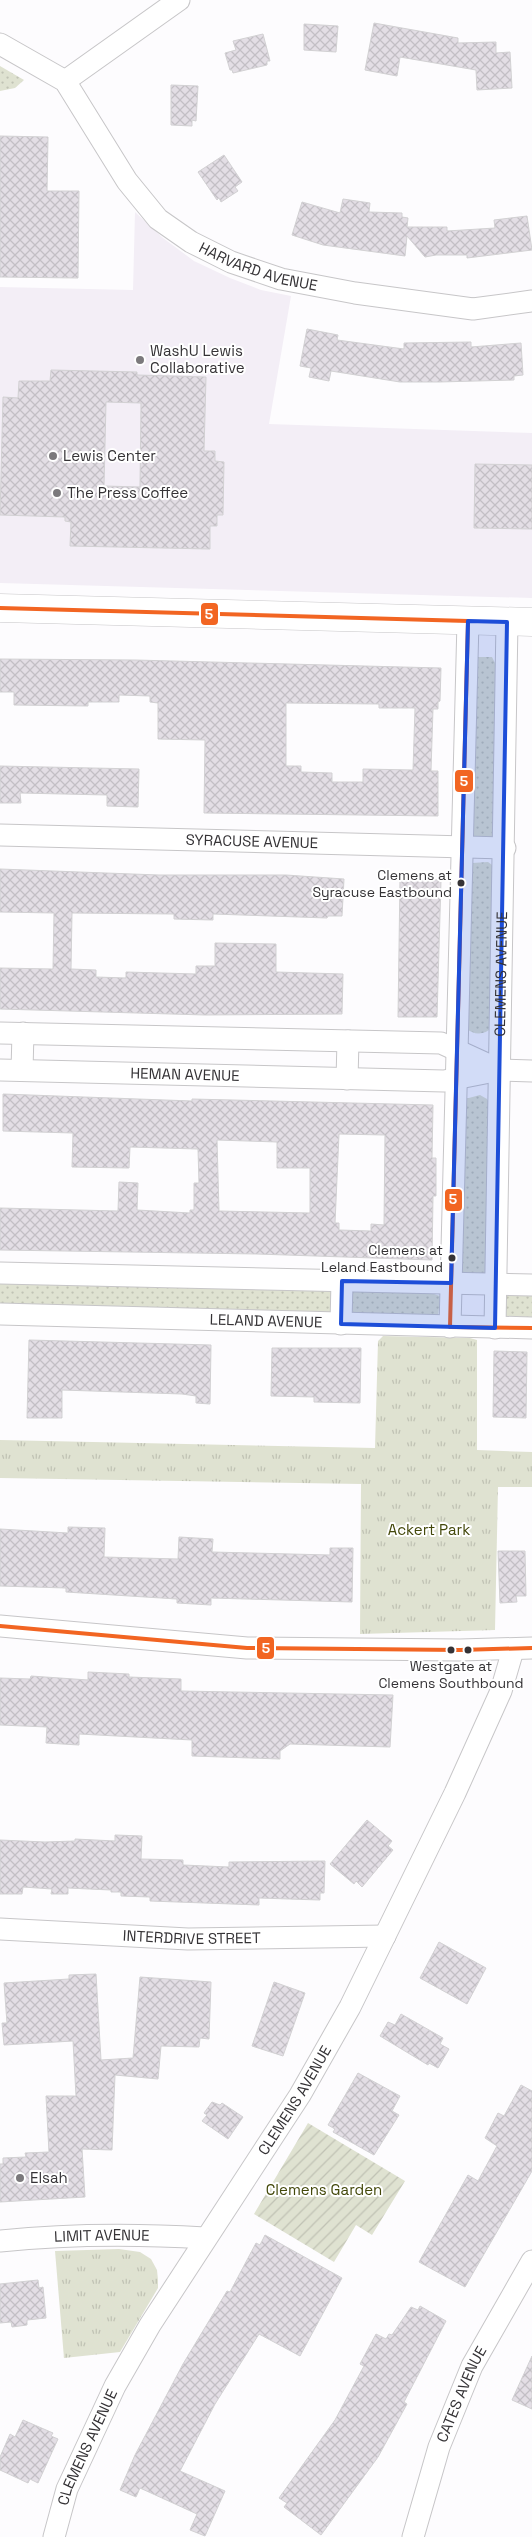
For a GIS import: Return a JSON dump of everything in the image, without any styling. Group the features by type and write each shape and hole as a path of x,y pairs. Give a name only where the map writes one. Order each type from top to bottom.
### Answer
{"street":[{"path":"0,44 65,80 176,1"},
{"name":"HARVARD AVENUE","path":"65,80 127,181 158,219 191,242 231,262 281,279 355,293 473,309 532,300"},
{"path":"0,608 520,622"},
{"path":"450,1327 468,620"},
{"name":"CLEMENS AVENUE","path":"495,1328 505,848 520,622"},
{"name":"SYRACUSE AVENUE","path":"0,835 505,848"},
{"name":"HEMAN AVENUE","path":"0,1033 442,1043 500,1070"},
{"path":"22,1070 23,1033"},
{"path":"347,1079 348,1041"},
{"name":"HEMAN AVENUE","path":"0,1070 444,1081 500,1070 532,1071"},
{"path":"0,1273 532,1285"},
{"path":"341,1324 342,1280"},
{"name":"LELAND AVENUE","path":"0,1314 532,1328"},
{"path":"0,1626 247,1648 523,1649"},
{"name":"CLEMENS AVENUE","path":"54,2537 67,2488 115,2386 150,2324 300,2095 350,2007 501,1691 523,1649"},
{"name":"INTERDRIVE STREET","path":"0,1929 188,1939 384,1936"},
{"name":"LIMIT AVENUE","path":"0,2241 142,2234 205,2238"},
{"name":"CATES AVENUE","path":"413,2537 439,2447 472,2366 532,2261"}],"highlighted area":[{"path":"468,621 507,622 495,1328 341,1324 342,1281 451,1283"}],"shaded area":[{"name":"WashU Lewis Collaborative","path":"135,212 163,238 194,261 261,290 291,296 269,424 532,433 532,598 0,583 0,287 133,290"}],"green space":[{"path":"0,66 24,80 15,88 0,91"},
{"path":"478,657 492,657 496,665 493,836 486,839 472,836 475,662"},
{"path":"488,862 492,865 492,1027 486,1032 479,1034 465,1028 472,863"},
{"path":"480,1095 487,1099 491,1105 488,1267 485,1273 463,1274 460,1272 465,1099"},
{"path":"0,1280 330,1290 335,1303 330,1315 0,1310"},
{"path":"353,1291 431,1293 440,1296 438,1318 355,1314 350,1309 350,1295"},
{"path":"532,1293 532,1321 508,1319 505,1314 507,1295"},
{"name":"Ackert Park","path":"383,1336 470,1338 477,1340 477,1450 532,1452 532,1487 498,1487 495,1630 360,1634 361,1484 0,1478 0,1440 375,1448 378,1341"},
{"name":"Clemens Garden","path":"308,2123 405,2181 372,2235 356,2225 334,2262 254,2214"},
{"path":"119,2249 140,2252 151,2259 157,2270 158,2288 120,2352 64,2358 55,2251"}],"building":[{"path":"374,23 458,38 458,43 496,42 496,53 510,52 512,88 477,90 476,70 400,57 397,76 365,70"},
{"path":"304,24 338,26 336,52 304,50"},
{"path":"263,34 270,61 267,61 267,65 233,73 230,70 225,53 236,50 233,41"},
{"path":"171,85 198,86 196,121 192,120 192,126 171,125"},
{"path":"0,136 48,137 47,191 79,191 78,278 0,277"},
{"path":"224,155 242,182 235,187 238,191 221,202 219,198 217,200 198,172"},
{"path":"343,199 370,203 369,212 402,213 402,217 408,218 407,227 447,227 447,231 495,228 494,220 527,216 532,250 467,258 467,255 425,257 407,236 405,256 323,245 292,235 302,202 340,213"},
{"path":"307,329 338,335 337,340 404,349 404,343 471,342 471,347 521,343 523,375 514,376 514,380 439,382 400,382 331,371 329,381 309,377 311,368 300,366"},
{"name":"Lewis Center","path":"51,370 137,372 137,375 206,377 204,451 215,451 215,461 224,462 223,515 217,515 217,526 210,526 210,549 70,546 71,522 65,521 65,517 0,515 3,397 18,398 19,381 50,381","holes":["106,402 141,403 140,487 104,486"]},
{"path":"475,464 532,465 532,529 474,528"},
{"path":"0,659 135,660 441,668 440,701 438,702 438,709 433,709 431,771 438,771 438,816 204,813 205,740 158,739 158,703 150,702 150,696 119,695 119,702 88,702 88,706 14,705 14,692 0,692","holes":["286,703 379,704 379,708 415,708 413,770 363,769 363,782 332,782 332,773 301,772 301,766 286,766"]},
{"path":"0,766 139,769 138,807 107,806 107,795 20,793 21,803 0,803"},
{"path":"0,869 159,875 286,875 344,879 342,916 328,916 327,918 213,914 213,920 174,919 174,914 72,913 71,969 96,970 96,977 126,978 126,972 196,974 196,966 215,966 215,943 276,944 276,972 343,974 342,1014 205,1015 0,1009 0,968 53,969 54,913 0,912"},
{"path":"400,879 441,880 437,1017 398,1017"},
{"path":"3,1094 192,1101 192,1099 433,1105 432,1158 436,1158 436,1196 433,1196 432,1260 257,1254 0,1250 0,1208 118,1211 119,1182 138,1183 137,1210 190,1213 190,1210 194,1210 194,1183 199,1183 198,1149 130,1147 129,1168 72,1167 73,1133 3,1131","holes":["339,1134 385,1135 384,1225 371,1224 371,1231 339,1230 339,1223 335,1223","217,1140 277,1142 277,1168 310,1168 310,1213 219,1211"]},
{"path":"29,1340 211,1345 210,1404 196,1403 196,1396 182,1394 62,1390 62,1418 27,1418"},
{"path":"272,1348 361,1348 360,1403 314,1402 314,1397 271,1396"},
{"path":"494,1351 527,1352 526,1418 493,1417"},
{"path":"68,1527 105,1528 104,1557 178,1559 179,1537 213,1539 212,1552 330,1555 330,1548 353,1548 352,1602 211,1598 211,1605 177,1603 177,1599 66,1592 66,1588 0,1586 0,1529 68,1533"},
{"path":"498,1551 525,1551 526,1596 516,1596 517,1602 500,1603"},
{"path":"88,1672 129,1674 129,1677 181,1679 181,1691 393,1695 390,1747 290,1744 280,1751 280,1759 192,1756 192,1740 79,1734 79,1745 46,1743 47,1727 0,1725 0,1678 30,1679 31,1676 88,1680"},
{"path":"367,1820 392,1841 388,1846 393,1850 362,1887 356,1881 354,1884 330,1864"},
{"path":"115,1835 142,1836 141,1859 183,1860 183,1865 229,1867 229,1862 325,1861 324,1893 320,1893 320,1900 259,1898 259,1905 150,1901 150,1897 121,1896 121,1892 111,1892 111,1890 68,1888 68,1894 51,1894 52,1889 23,1887 22,1894 0,1894 0,1840 45,1842 75,1841 75,1839 115,1841"},
{"path":"439,1942 486,1968 467,2004 420,1978"},
{"path":"96,1974 101,2060 133,2058 140,1977 211,1982 209,2039 200,2038 199,2047 161,2046 158,2079 115,2075 112,2150 82,2149 85,2197 0,2202 0,2164 3,2164 3,2158 26,2157 25,2153 49,2152 46,2096 76,2096 73,2041 4,2045 2,2023 7,2023 4,1983 69,1979 69,1975"},
{"path":"274,1982 305,1993 283,2056 252,2046"},
{"path":"401,2014 443,2038 440,2044 449,2049 438,2068 429,2063 428,2065 380,2036 388,2022 395,2025"},
{"path":"358,2073 400,2096 392,2111 399,2115 374,2155 333,2132 335,2129 328,2125"},
{"path":"521,2085 532,2091 532,2171 465,2287 419,2262 468,2175 478,2181 497,2146 485,2138 498,2113 504,2116"},
{"path":"212,2102 220,2105 222,2103 243,2117 228,2139 202,2121 207,2115 204,2113"},
{"path":"265,2235 342,2278 300,2356 259,2334 215,2404 180,2471 225,2491 205,2536 190,2530 197,2514 140,2488 136,2497 120,2490 135,2455 183,2364 227,2291 230,2292 256,2243 260,2245"},
{"path":"38,2280 39,2288 43,2287 46,2318 27,2320 27,2325 12,2327 11,2322 0,2323 0,2284"},
{"path":"420,2306 446,2321 404,2402 407,2404 378,2457 321,2535 284,2507 287,2503 279,2498 335,2420 364,2366 360,2364 376,2334 386,2339 389,2334 392,2335 411,2307 418,2310"},
{"path":"532,2356 532,2409 512,2400"},
{"path":"23,2420 53,2433 51,2436 58,2439 38,2483 30,2479 28,2483 0,2470 0,2457 10,2434 15,2437"}],"transit line":[{"name":"5","path":"0,608 468,621 450,1327 532,1328"},
{"name":"5","path":"0,1626 247,1648 460,1650 532,1648"}],"place":[{"name":"WashU Lewis Collaborative","path":"140,360"},
{"name":"Lewis Center","path":"53,456"},
{"name":"The Press Coffee","path":"57,493"},
{"name":"Clemens at Syracuse Eastbound","path":"461,883"},
{"name":"Clemens at Leland Eastbound","path":"452,1258"},
{"name":"Westgate at Clemens Southbound","path":"451,1650"},
{"name":"Elsah","path":"20,2178"}]}
